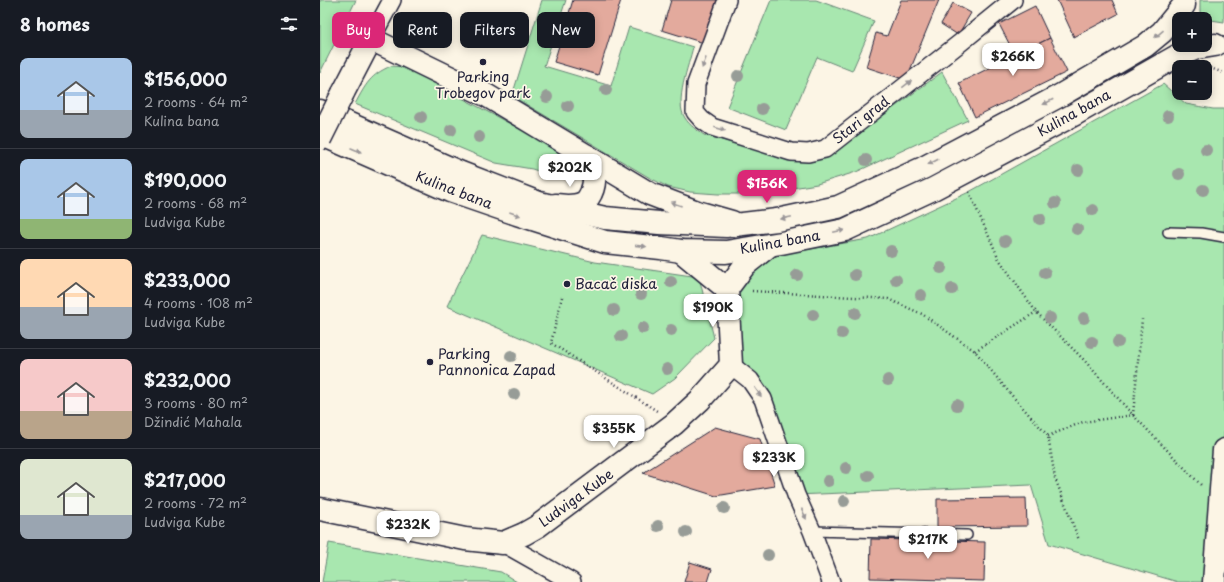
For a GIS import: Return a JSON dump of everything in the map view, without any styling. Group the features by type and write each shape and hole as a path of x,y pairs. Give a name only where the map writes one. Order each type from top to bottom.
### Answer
{"main road":[{"name":"Kulina bana","path":"320,111 461,173 539,203 605,218 659,223 726,226 740,225 777,220 838,207 923,168 1061,95 1145,46 1162,32 1186,8"},
{"path":"385,45 486,95 650,194 697,212 740,225"},
{"name":"Kulina bana","path":"320,134 450,191 605,242 681,251 726,252 845,230 933,189 1077,113 1177,56 1197,48 1218,45"},
{"path":"320,139 367,48"},
{"path":"539,203 562,206 575,205 583,203 589,198 594,188 594,176 592,164 586,156"},
{"path":"731,365 727,289 745,265 770,245"},
{"path":"681,251 727,289"},
{"name":"Ludviga Kube","path":"503,543 538,526 674,424 700,400 731,365"},
{"path":"1214,582 1224,450"},
{"path":"320,509 465,540 503,543"}],"street":[{"path":"385,14 392,0"},
{"name":"Stari grad","path":"727,0 696,84 694,104 695,112 702,120 712,127 791,152 808,153 825,149 1013,0"},
{"path":"731,365 750,380 763,398 796,495 812,531 830,582"},
{"path":"503,543 572,582"}],"lane":[{"path":"1168,232 1224,237"},
{"path":"812,531 967,535"}],"path":[{"path":"969,192 999,259 1036,312 1084,360 1133,415 1220,506"},
{"path":"727,289 888,299 922,314 975,351 1048,436 1055,478 1080,540"},
{"path":"562,297 551,343 653,408 674,424"},
{"path":"975,351 1036,312"},
{"path":"1133,415 1142,318"},
{"path":"1048,436 1083,422 1133,415"}],"green space":[{"path":"320,0 356,0 350,12 332,12 332,48 320,73"},
{"path":"542,0 566,0 562,12 538,12"},
{"path":"771,0 816,0 874,21 852,71 817,57 786,130 727,107"},
{"path":"1200,0 1224,0 1224,22 1212,20 1212,12 1200,12"},
{"path":"537,16 537,48 550,48 544,66 611,86 629,27 693,47 683,83 681,103 682,111 689,123 704,135 781,156 831,154 942,72 968,120 856,172 817,184 755,194 690,192 668,187 650,178 512,96 527,48 529,48 529,42"},
{"path":"391,66 404,67 544,142 567,158 576,169 575,176 569,179 560,178 532,169 496,163 355,104 369,81 378,73"},
{"path":"1163,84 1172,92 1172,100 1181,100 1186,104 1213,109 1224,109 1224,450 1214,582 1178,582 1049,544 1031,485 796,495 763,399 731,365 734,279 753,259 868,239 969,192"},
{"path":"482,235 595,262 699,277 714,338 675,378 652,394 447,306"},
{"path":"329,543 501,572 517,582 322,582"}],"building":[{"path":"573,0 621,0 598,75 554,62 558,48 595,48 595,12 569,12"},
{"path":"671,0 717,0 704,43 662,30"},
{"path":"901,0 939,0 906,80 866,67 876,33 887,36"},
{"path":"1057,0 1112,0 1118,14 1074,37"},
{"path":"953,3 971,13 958,35 941,24"},
{"path":"1035,6 1050,38 1015,55 999,24"},
{"path":"1050,38 1067,72 975,117 959,83"},
{"path":"715,427 760,439 775,486 716,496 643,473"},
{"path":"1026,498 1027,526 937,527 937,499"},
{"path":"871,539 985,542 984,581 870,578"},
{"path":"690,562 712,569 708,582 684,582"}],"place":[{"name":"Parking Trobegov park","path":"483,62"},
{"name":"Bacač diska","path":"567,284"},
{"name":"Parking Pannonica Zapad","path":"430,362"}]}
